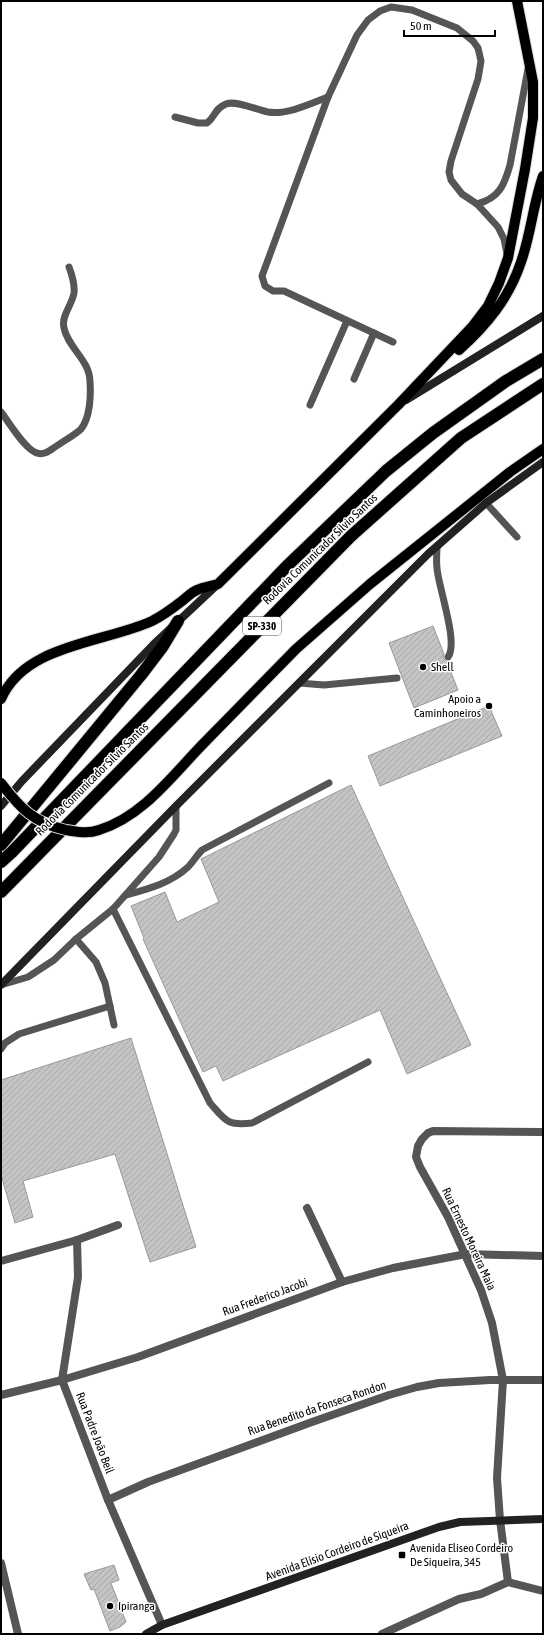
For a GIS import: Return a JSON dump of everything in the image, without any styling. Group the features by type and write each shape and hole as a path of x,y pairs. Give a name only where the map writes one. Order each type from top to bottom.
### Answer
{"highway":[{"name":"Rodovia Comunicador Silvio Santos","path":"1,862 288,565 386,471 446,424 506,381 543,359"},
{"name":"Rodovia Comunicador Silvio Santos","path":"1,892 351,536 461,438 543,384"},
{"path":"1,845 141,675 163,646 178,621"}],"main road":[{"path":"1,806 33,770 178,621 218,584 398,405 472,327 488,306 499,283 508,258 533,118 532,82 517,1"},
{"path":"432,369 453,355 471,339 487,324 500,306 522,261 543,176"},
{"path":"398,405 543,316"},
{"path":"1,783 25,812 49,826 78,832 98,831 118,823 148,801 296,650 370,584 510,472 543,449"},
{"path":"1,985 372,608 437,546 486,503 543,462"},
{"path":"1,699 4,691 16,677 32,664 61,650 133,629 154,620 196,590 218,584"},
{"name":"Avenida Elísio Cordeiro de Siqueira","path":"146,1634 162,1625 439,1527 460,1522 543,1518"}],"street":[{"name":"Rua Ernesto Moreira Maia","path":"508,1582 500,1520 497,1478 503,1380 488,1308 466,1254 416,1157 418,1146 422,1139 428,1133 438,1131 543,1132"},
{"path":"307,1208 342,1282"},
{"path":"1,1261 77,1240 118,1225"},
{"name":"Rua Padre João Beil","path":"77,1240 78,1277 62,1380 108,1500 162,1625"},
{"name":"Rua Frederico Jacobi","path":"1,1395 62,1380 138,1357 342,1282 415,1263 466,1254 543,1256"},
{"name":"Rua Benedito da Fonseca Rondon","path":"108,1500 148,1482 389,1395 439,1383 543,1380"},
{"path":"1,1563 18,1634"},
{"path":"382,1634 394,1632 459,1599 480,1594 508,1582 543,1591"}],"lane":[{"path":"393,342 284,292 269,289 265,286 262,276 328,97 357,35 368,20 380,11 391,8 412,10 457,28 473,41 478,48 481,61 478,79 451,161 449,172 451,180 458,190 477,204 498,227 504,239 508,258"},
{"path":"477,204 488,201 494,197 501,190 506,178 510,166 524,96 529,63"},
{"path":"175,117 198,123 207,123 218,108 228,103 269,112 299,109 328,97"},
{"path":"1,412 27,447 36,453 44,454 80,430 85,422 88,409 90,381 88,370 85,363 67,338 63,327 64,318 74,294 73,280 69,266"},
{"path":"310,406 347,321"},
{"path":"354,379 374,333"},
{"path":"486,503 517,537"},
{"path":"437,546 437,569 451,637 451,651 448,657"},
{"path":"299,683 324,685 397,678"},
{"path":"126,895 153,888 176,877 189,866 202,850 329,783"},
{"path":"1,985 28,977 54,960 76,939 113,909 159,856 174,834 176,830 176,806"},
{"path":"113,909 210,1103 225,1120 237,1125 252,1123 368,1062"},
{"path":"76,939 96,962 105,983 114,1025"},
{"path":"1,1049 5,1043 20,1034 110,1006"}],"building":[{"name":"Shell","path":"433,626 444,654 443,658 447,662 458,690 414,708 389,643"},
{"path":"489,706 502,736 380,786 368,756"},
{"path":"351,785 471,1045 407,1074 380,1010 223,1081 216,1066 203,1072 143,939 144,938 131,906 165,892 177,922 219,902 201,859"},
{"path":"131,1038 196,1247 150,1262 115,1154 23,1181 33,1217 15,1223 1,1175 1,1080"},
{"path":"114,1565 119,1580 111,1583 126,1622 120,1627 110,1631 94,1589 91,1590 84,1574"}],"place":[{"name":"Shell","path":"423,667"},
{"name":"Apoio a Caminhoneiros","path":"489,706"},
{"name":"Avenida Elíseo Cordeiro De Siqueira, 345","path":"402,1555"},
{"name":"Ipiranga","path":"110,1606"}]}
